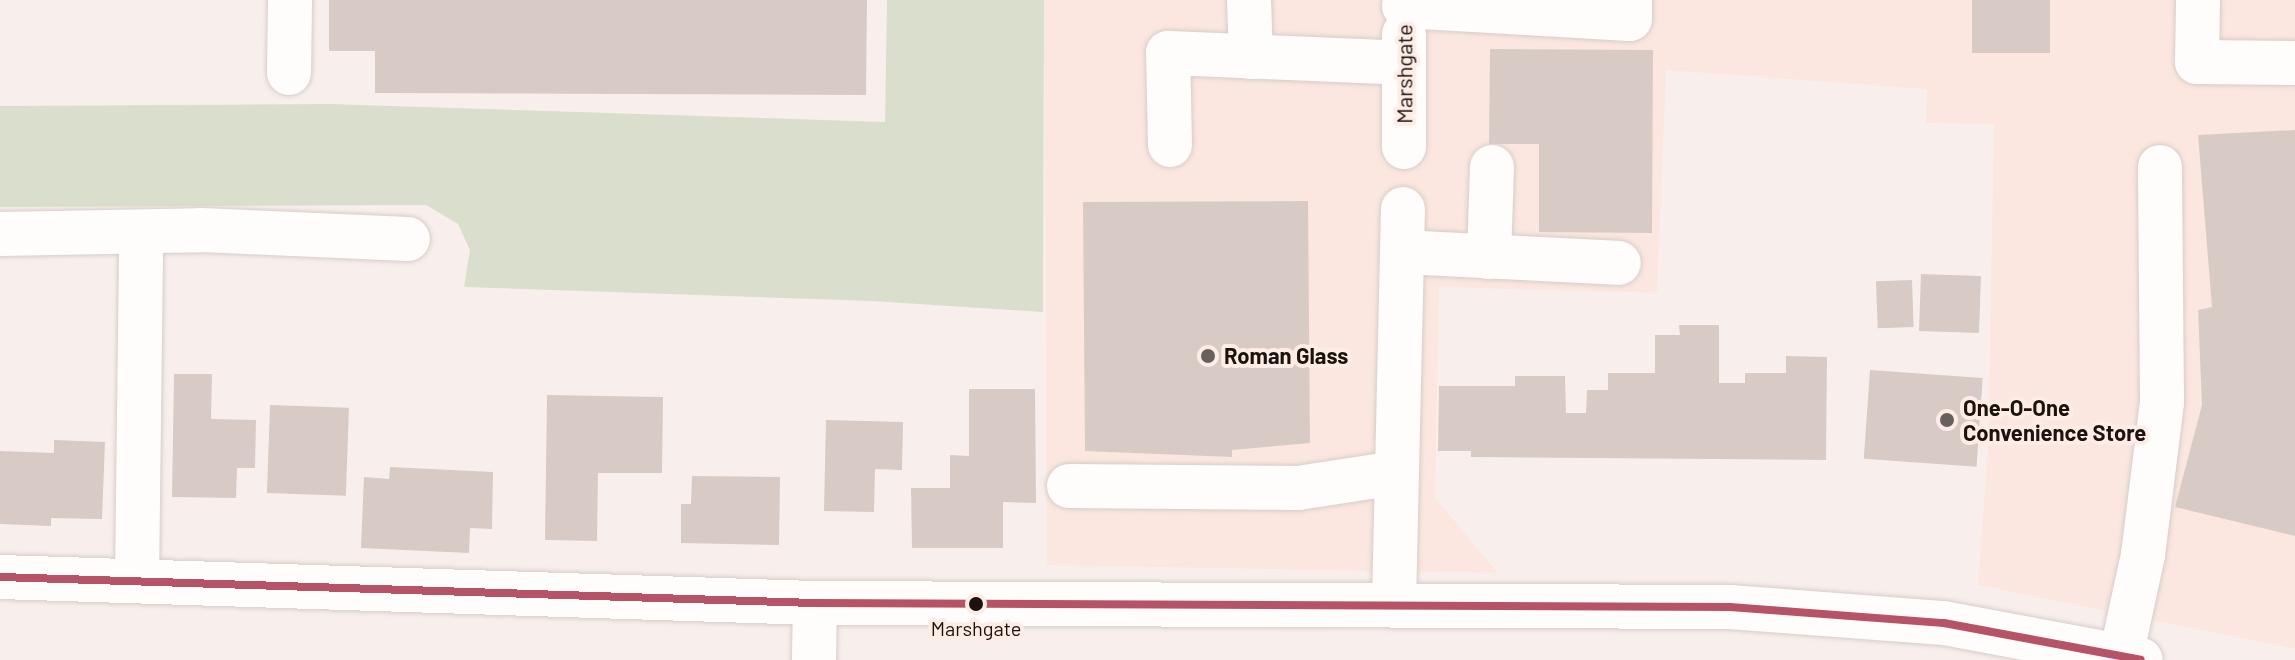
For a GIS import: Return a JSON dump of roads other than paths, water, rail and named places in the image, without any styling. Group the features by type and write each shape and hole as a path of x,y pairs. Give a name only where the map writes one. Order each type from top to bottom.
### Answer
{"street":[{"path":"289,73 290,0"},
{"path":"1249,0 1251,57"},
{"path":"1404,3 1630,19 1630,0"},
{"path":"2198,0 2197,62 2295,63"},
{"name":"Marshgate","path":"1404,3 1404,147"},
{"path":"1170,145 1168,53 1404,63"},
{"path":"1489,257 1492,167"},
{"path":"0,577 815,603 1241,608 1394,604 1730,607 1882,615 2113,657 2143,555 2162,402 2160,167"},
{"path":"1394,604 1403,209"},
{"path":"137,581 141,232"},
{"path":"0,234 141,232 408,239"},
{"path":"1402,252 1619,263"},
{"path":"1069,486 1298,488 1396,473"},
{"path":"814,660 815,603"}],"place":[{"name":"Roman Glass","path":"1208,356"},
{"name":"One-O-One Convenience Store","path":"1947,420"},
{"name":"Marshgate","path":"976,604"}]}
